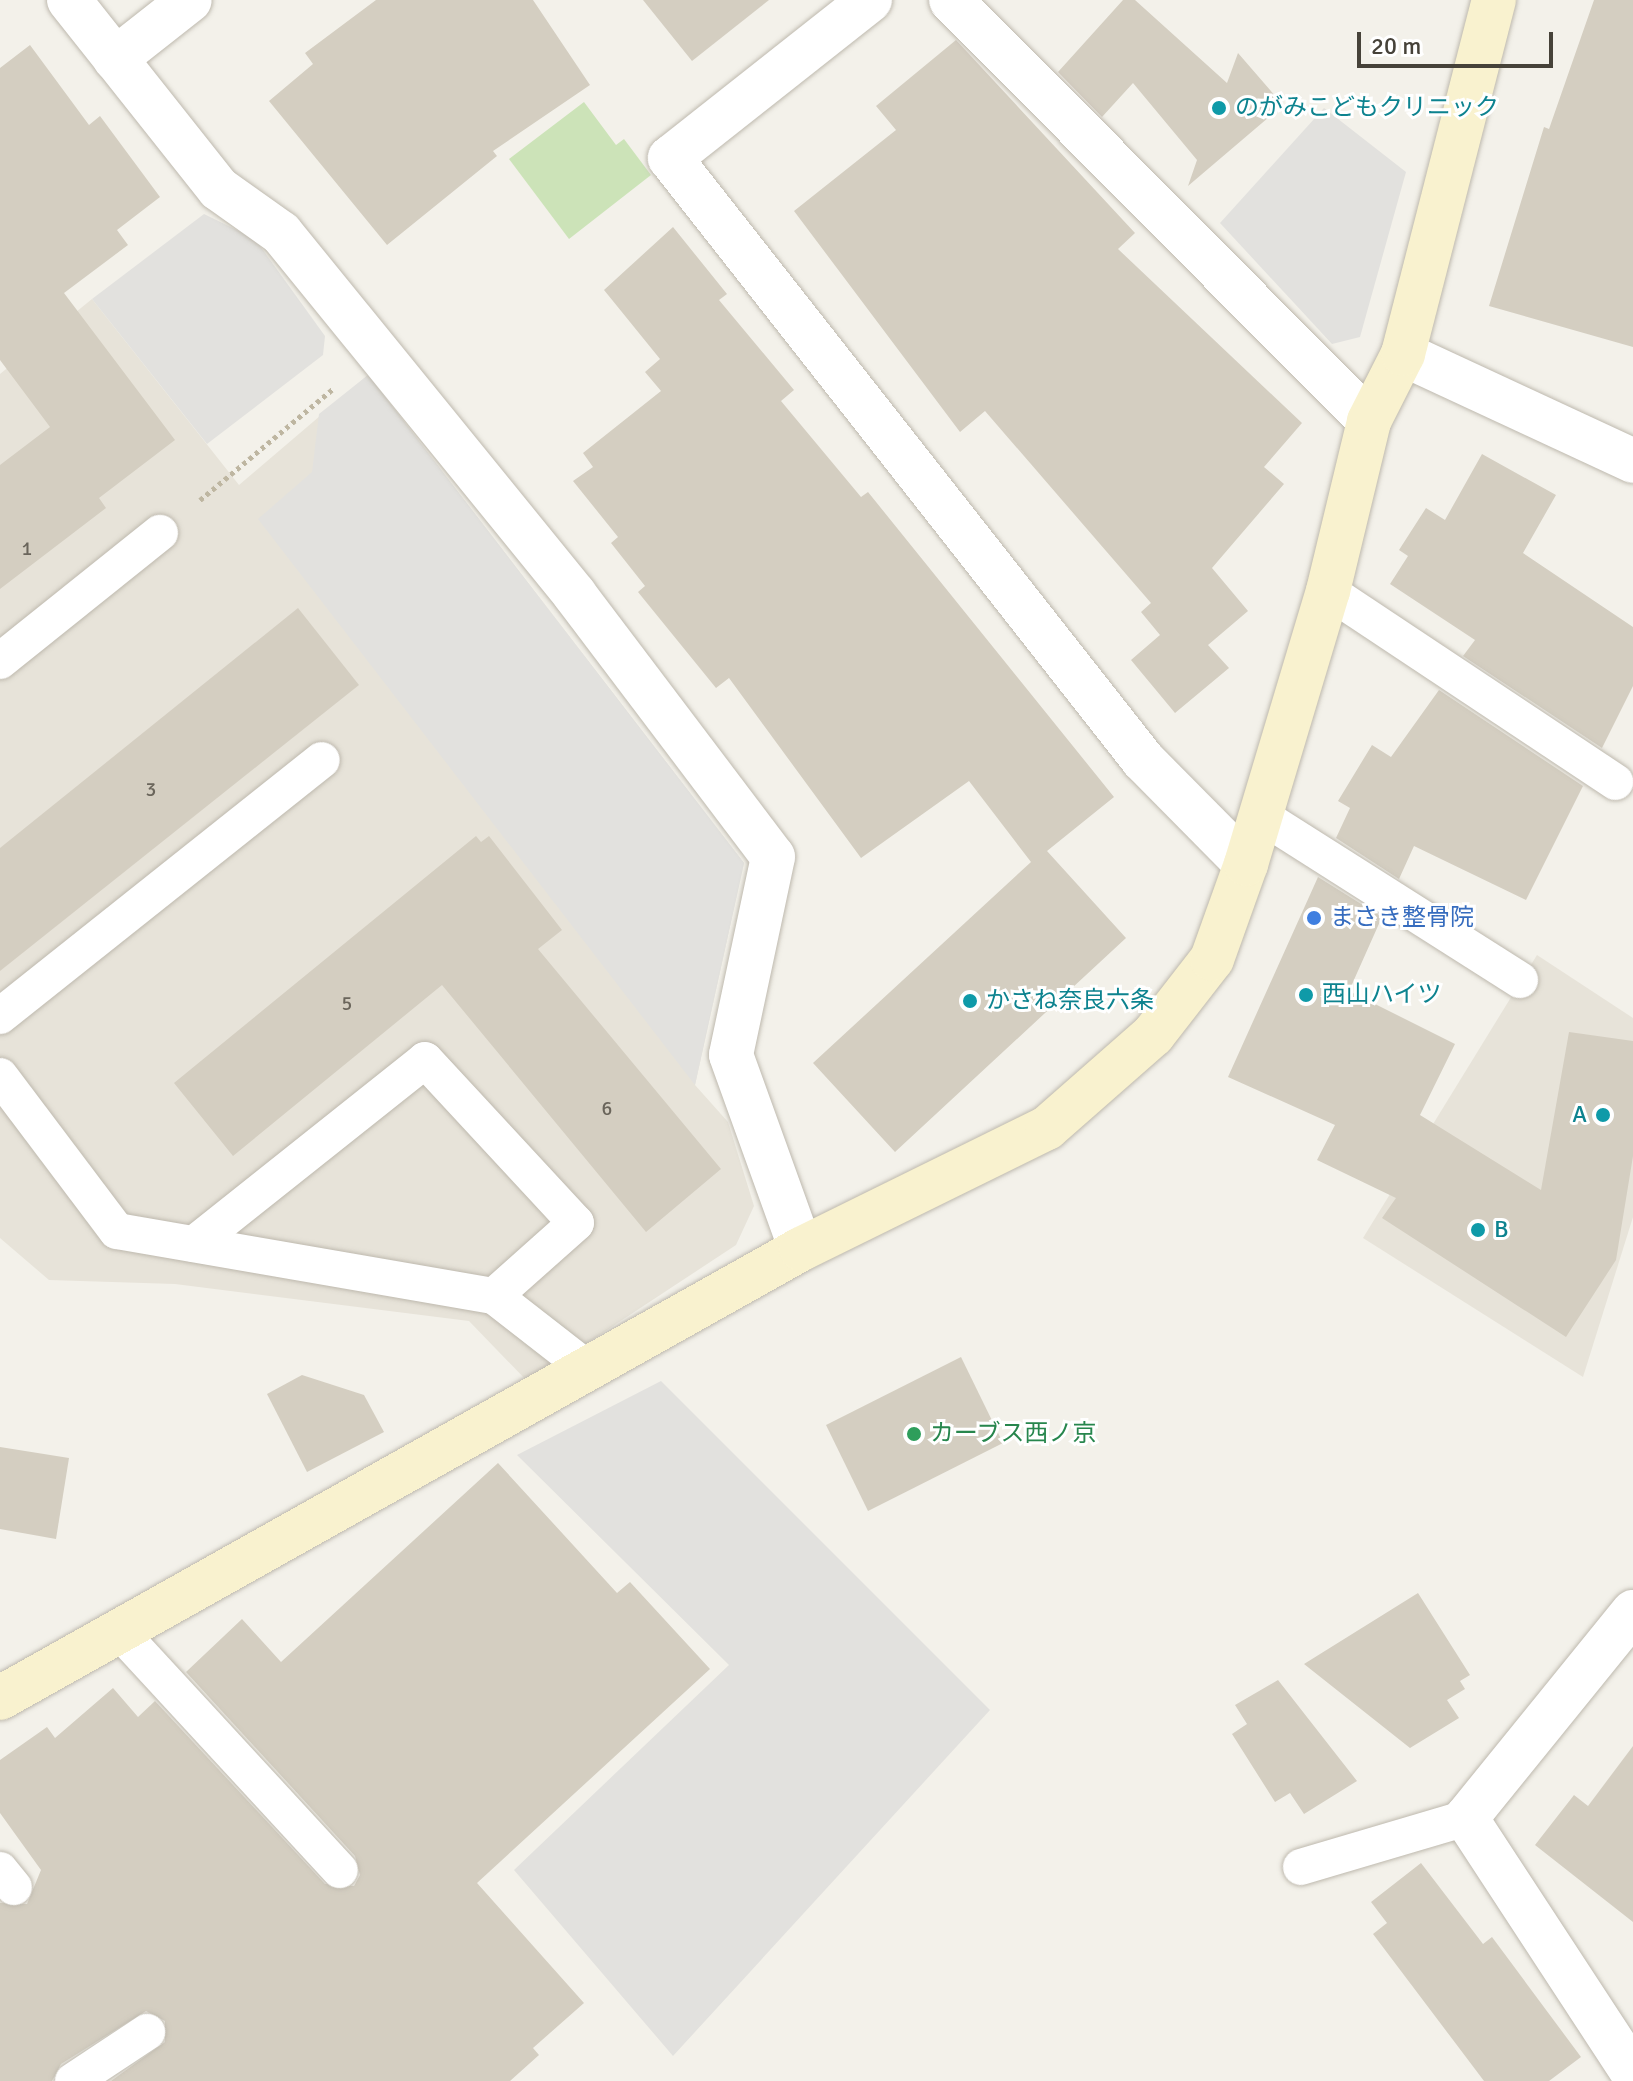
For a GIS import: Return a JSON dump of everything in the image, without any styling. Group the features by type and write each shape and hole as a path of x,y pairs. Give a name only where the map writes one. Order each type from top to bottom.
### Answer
{"street":[{"path":"69,0 219,189 281,233 575,595 773,857 731,1055 801,1249"},
{"path":"115,59 190,0"},
{"path":"870,0 670,158 1143,760 1246,864"},
{"path":"951,0 1369,421"},
{"path":"0,1698 801,1249 1047,1128 1153,1035 1212,959 1246,864 1328,591 1369,421 1403,354 1494,0"},
{"path":"1403,354 1633,461"},
{"path":"1623,2073 1466,1818 1633,1612"}],"lane":[{"path":"0,661 160,533"},
{"path":"1328,591 1615,782"},
{"path":"0,1016 322,760"},
{"path":"1260,815 1520,980"},
{"path":"194,1244 425,1060 576,1223 494,1296"},
{"path":"0,1076 117,1231 494,1296 589,1370"},
{"path":"120,1632 340,1870"},
{"path":"1301,1867 1466,1818"},
{"path":"73,2081 147,2032"}],"path":[{"path":"160,533 378,352"}],"shaded area":[{"path":"1324,108 1406,172 1360,337 1332,344 1220,223"},
{"path":"204,214 255,239 325,336 323,355 207,444 92,299"},
{"path":"92,299 239,485 368,375 744,863 695,1085 728,1122 754,1206 736,1245 528,1382 469,1321 175,1284 49,1280 0,1238 0,374"},
{"path":"368,375 744,863 695,1085 258,519 312,472 319,414"},
{"path":"1537,955 1633,1018 1633,1217 1583,1377 1363,1238"},
{"path":"661,1381 990,1710 673,2056 514,1870 729,1665 517,1455"}],"green space":[{"path":"584,102 616,145 624,139 651,175 569,239 509,159"}],"building":[{"path":"376,0 533,0 590,85 493,151 497,156 387,245 269,101 313,64 305,53"},
{"path":"643,0 769,0 692,61"},
{"path":"1123,0 1135,0 1227,83 1238,53 1283,105 1188,186 1197,160 1133,83 1102,117 1058,72"},
{"path":"1594,0 1633,0 1633,347 1489,306 1544,127 1549,129"},
{"path":"956,40 1135,233 1118,249 1302,423 1264,467 1284,484 1212,568 1248,611 1208,645 1229,668 1175,713 1131,660 1160,635 1141,612 1151,603 985,411 960,432 794,211 896,130 876,106"},
{"path":"30,45 89,125 100,116 160,197 117,230 128,245 64,293 175,440 99,498 106,508 0,589 0,465 50,427 0,360 0,68"},
{"path":"673,227 727,294 719,300 794,390 781,401 861,497 868,492 1114,797 1047,851 1126,938 895,1152 813,1063 1031,862 969,781 861,858 729,678 716,688 638,592 645,586 611,543 618,537 573,481 593,467 583,453 661,391 645,372 660,359 604,290"},
{"path":"1482,454 1556,495 1523,553 1633,627 1633,686 1602,748 1463,656 1475,640 1390,584 1408,556 1399,550 1426,508 1445,520"},
{"path":"298,608 359,685 0,971 0,848"},
{"path":"1439,690 1583,786 1526,900 1414,846 1399,879 1336,838 1350,808 1338,801 1372,745 1391,757"},
{"path":"476,836 481,842 489,836 562,930 538,949 721,1169 646,1232 442,985 233,1156 174,1083"},
{"path":"1318,877 1382,917 1349,991 1455,1044 1420,1115 1541,1190 1569,1032 1633,1041 1633,1156 1616,1260 1566,1337 1382,1218 1396,1198 1317,1160 1335,1125 1228,1077"},
{"name":"カーブス西ノ京","path":"961,1357 1003,1443 868,1511 826,1425"},
{"path":"302,1375 364,1395 384,1432 307,1472 267,1394"},
{"path":"0,1447 69,1458 56,1539 0,1529"},
{"path":"498,1463 617,1593 630,1582 710,1669 477,1883 584,2003 533,2048 539,2055 510,2081 111,2081 165,2042 165,2021 146,2011 61,2064 52,2081 0,2081 0,1903 27,1904 41,1870 0,1813 0,1760 47,1727 55,1738 113,1688 138,1717 155,1701 325,1884 354,1886 360,1875 355,1856 186,1672 242,1619 281,1662"},
{"path":"1418,1593 1470,1675 1460,1681 1465,1689 1447,1700 1459,1718 1410,1748 1304,1664"},
{"path":"1278,1680 1357,1781 1304,1814 1290,1793 1275,1802 1232,1734 1247,1724 1235,1705"},
{"path":"1633,1746 1633,1922 1535,1845 1574,1795 1588,1806"},
{"path":"1421,1863 1483,1944 1492,1937 1581,2057 1549,2081 1484,2081 1373,1934 1387,1923 1371,1902"}],"place":[{"name":"のがみこどもクリニック","path":"1219,108"},
{"name":"まさき整骨院","path":"1314,918"},
{"name":"西山ハイツ","path":"1306,995"},
{"name":"かさね奈良六条","path":"970,1001"},
{"name":"A","path":"1603,1115"},
{"name":"B","path":"1478,1230"},
{"name":"カーブス西ノ京","path":"914,1434"}]}
